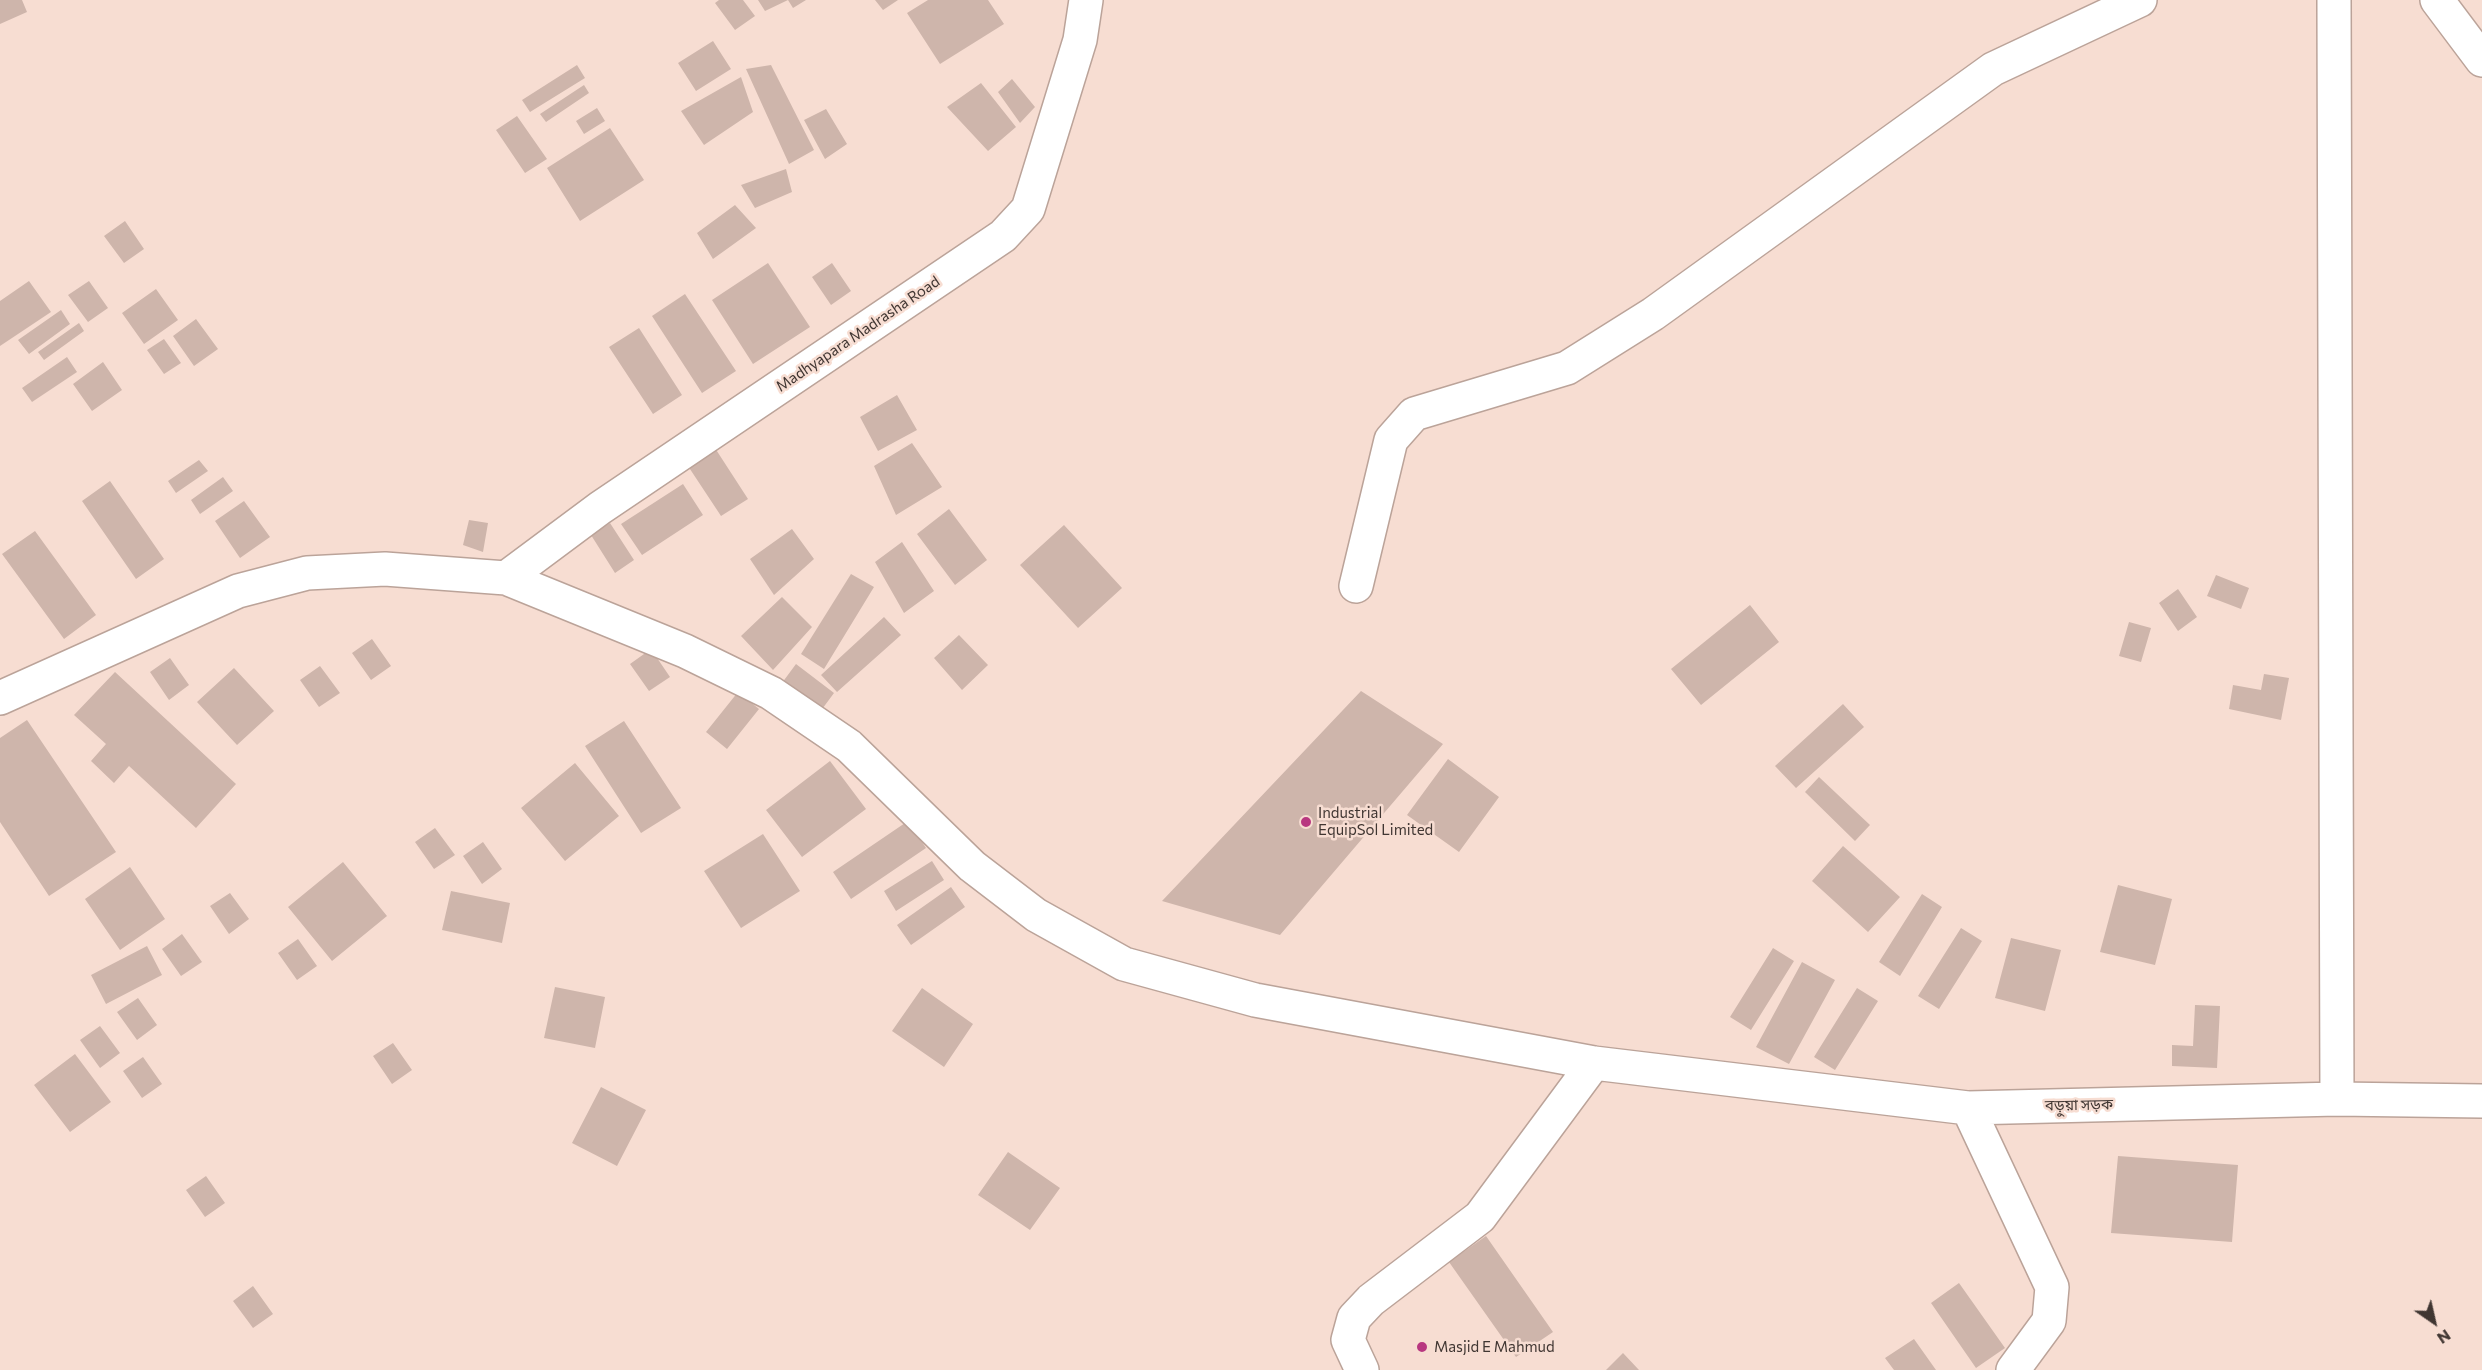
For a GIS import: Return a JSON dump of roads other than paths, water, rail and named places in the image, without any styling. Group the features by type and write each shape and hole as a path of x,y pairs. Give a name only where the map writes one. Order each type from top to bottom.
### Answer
{"street":[{"name":"Madhyapara Madrasha Road","path":"506,578 600,508 1003,236 1028,209 1080,40 1086,0"},
{"path":"1356,586 1391,440 1414,414 1567,368 1653,314 1993,69 2140,0"},
{"path":"2334,0 2337,1099"},
{"path":"2437,0 2482,60"},
{"name":"বড়ুয়া সড়ক","path":"0,698 238,591 307,573 384,569 506,578 685,651 771,693 849,746 981,873 1035,915 1124,964 1255,1000 1594,1064 1968,1108 2337,1099 2482,1101"},
{"path":"1362,1370 1348,1340 1354,1317 1371,1300 1480,1217 1594,1064"},
{"path":"1968,1108 2052,1287 2049,1321 2013,1370"}],"place":[{"name":"Industrial EquipSol Limited","path":"1306,822"},
{"name":"Masjid E Mahmud","path":"1422,1347"}]}
